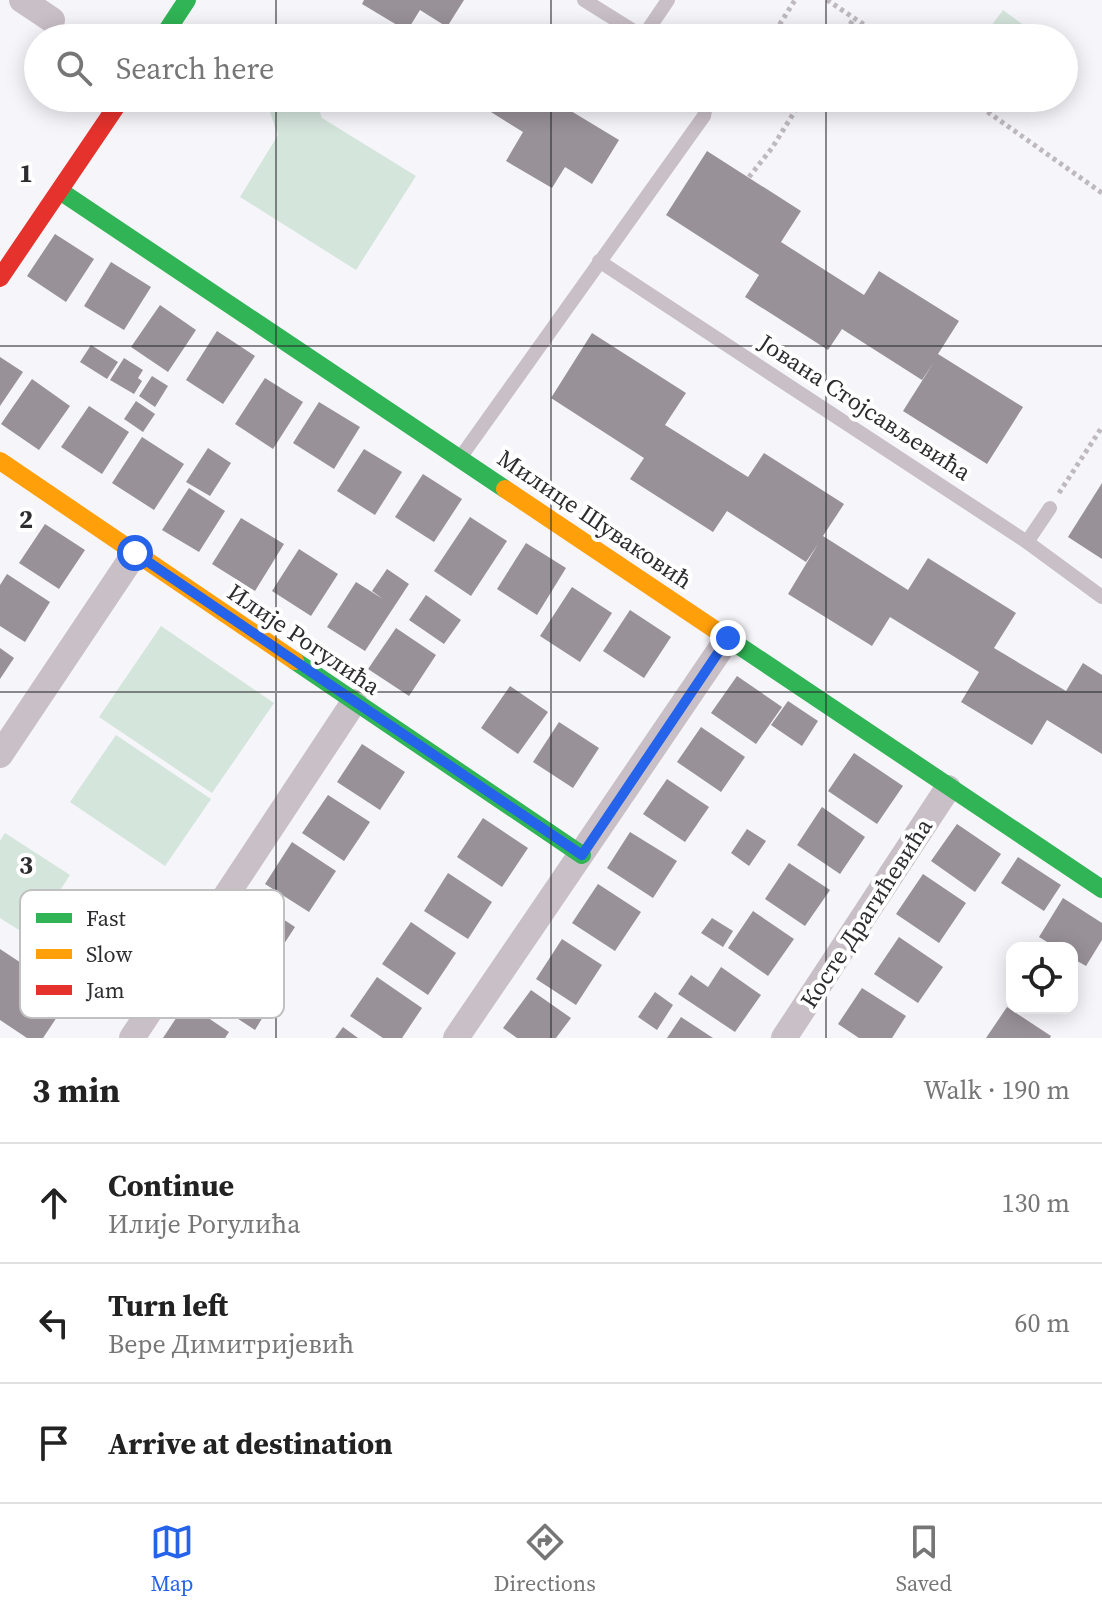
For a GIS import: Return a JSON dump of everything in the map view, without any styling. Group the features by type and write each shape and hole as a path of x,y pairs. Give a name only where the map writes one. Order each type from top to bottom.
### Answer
{"street":[{"path":"22,0 52,20"},
{"path":"171,24 187,0"},
{"path":"0,278 113,112"},
{"name":"Милице Шуваковић","path":"60,191 1102,889"},
{"name":"Илије Рогулића","path":"0,461 582,855"},
{"path":"0,755 135,553"},
{"path":"456,1038 728,638"},
{"path":"230,890 354,702"},
{"name":"Косте Драгићевића","path":"784,1038 948,788"},
{"path":"132,1038 145,1018"}],"lane":[{"path":"584,0 622,24"},
{"path":"653,24 668,0"},
{"path":"460,458 705,112"},
{"name":"Јована Стојсављевића","path":"599,261 1027,542 1102,597"},
{"path":"1027,542 1050,508"}],"path":[{"path":"780,24 795,0"},
{"path":"827,0 863,24"},
{"path":"850,24 854,18"},
{"path":"749,177 794,112"},
{"path":"988,112 1102,193"},
{"path":"1050,508 1102,427"}],"shaded area":[{"path":"1003,10 1022,24 992,24"},
{"path":"270,112 320,112 322,118 416,176 356,270 240,197 278,135"},
{"path":"161,626 274,703 212,793 99,717"},
{"path":"116,735 211,799 165,866 70,802"},
{"path":"5,833 70,875 60,890 20,890 20,931 0,918 0,841"}],"building":[{"path":"364,0 464,0 449,24 442,24 420,10 411,24 395,24 362,4"},
{"path":"491,112 573,112 619,140 592,184 565,167 552,188 506,161 523,132"},
{"path":"707,151 801,211 781,242 864,295 879,271 959,321 938,354 1023,407 987,464 903,411 934,362 922,380 842,329 828,350 745,297 759,275 666,215"},
{"path":"55,234 94,259 66,302 27,276"},
{"path":"111,262 151,287 124,330 84,306"},
{"path":"160,305 196,330 168,372 131,347"},
{"path":"217,331 255,356 223,404 186,380"},
{"path":"592,333 686,393 665,425 748,477 764,453 844,504 823,536 908,590 928,558 1016,613 994,648 1066,691 1083,663 1102,675 1102,754 1047,720 1032,745 961,702 979,672 890,617 872,646 788,594 818,544 806,562 727,511 713,532 630,479 644,458 551,398"},
{"path":"91,345 118,362 107,379 80,362"},
{"path":"0,357 23,372 0,406"},
{"path":"124,358 143,370 138,378 142,381 134,394 110,380"},
{"path":"152,376 168,386 155,407 139,396"},
{"path":"265,378 303,402 273,449 235,424"},
{"path":"32,379 70,406 39,450 1,424"},
{"path":"136,401 155,414 143,432 124,419"},
{"path":"319,402 360,427 334,469 293,443"},
{"path":"89,406 129,432 102,474 61,447"},
{"path":"142,437 184,464 154,510 112,483"},
{"path":"208,448 231,463 210,496 186,482"},
{"path":"364,449 402,472 375,515 337,491"},
{"path":"423,474 462,499 434,542 395,517"},
{"path":"1102,483 1102,559 1068,537"},
{"path":"189,488 225,511 199,552 162,530"},
{"path":"470,517 507,541 471,596 434,571"},
{"path":"241,518 284,544 255,591 212,564"},
{"path":"45,524 85,550 59,589 19,563"},
{"path":"526,543 566,568 537,615 497,589"},
{"path":"299,549 338,574 311,616 272,591"},
{"path":"387,569 409,584 365,651 327,627 356,582 383,599 372,591"},
{"path":"7,574 50,602 25,642 0,626 0,585"},
{"path":"572,587 612,613 580,662 540,636"},
{"path":"426,595 461,620 444,644 409,620"},
{"path":"630,610 671,637 644,678 603,651"},
{"path":"396,628 436,655 409,696 368,669"},
{"path":"0,648 14,658 0,679"},
{"path":"737,676 782,707 756,744 711,713"},
{"path":"510,686 548,712 518,754 481,728"},
{"path":"788,701 818,721 802,746 771,725"},
{"path":"559,722 599,748 573,788 533,762"},
{"path":"701,727 745,757 721,792 677,762"},
{"path":"362,744 405,772 380,810 337,782"},
{"path":"854,753 903,786 877,824 828,791"},
{"path":"667,779 709,807 685,842 643,814"},
{"path":"328,795 370,822 344,861 302,833"},
{"path":"822,807 865,837 840,874 797,845"},
{"path":"483,818 528,848 502,887 457,857"},
{"path":"957,824 1001,854 975,892 931,861"},
{"path":"747,829 766,841 749,866 731,853"},
{"path":"630,832 677,861 653,898 607,868"},
{"path":"292,842 336,871 309,912 284,896 284,890 274,890 265,884"},
{"path":"1018,857 1061,885 1044,911 1001,883"},
{"path":"789,863 830,890 805,926 765,899"},
{"path":"448,873 492,902 468,939 424,911"},
{"path":"923,874 966,903 939,943 896,914"},
{"path":"598,884 641,912 615,951 572,923"},
{"path":"1063,898 1102,923 1102,940 1086,966 1078,961 1078,942 1047,942 1039,937"},
{"path":"753,911 794,939 768,976 728,948"},
{"path":"712,918 733,931 723,947 701,933"},
{"path":"284,920 295,927 284,944"},
{"path":"411,922 456,953 428,995 382,964"},
{"path":"899,937 943,967 918,1003 874,974"},
{"path":"562,939 602,965 576,1005 536,979"},
{"path":"0,949 20,962 20,1018 56,1018 43,1038 27,1038 0,1020"},
{"path":"721,967 761,995 735,1032 678,994 691,975 708,987"},
{"path":"377,977 422,1008 402,1038 383,1038 350,1016"},
{"path":"862,988 906,1016 892,1038 859,1038 838,1024"},
{"path":"531,990 571,1018 556,1038 517,1038 503,1028"},
{"path":"655,992 673,1005 657,1030 638,1017"},
{"path":"1006,1008 1006,1014 1018,1014 1051,1036 1050,1038 986,1038"},
{"path":"681,1017 713,1038 667,1038"},
{"path":"176,1018 208,1018 229,1032 225,1038 163,1038"},
{"path":"237,1018 262,1018 255,1030"},
{"path":"343,1027 358,1038 335,1038"}],"traffic: fast":[{"path":"171,24 187,0"},
{"path":"60,191 505,489"},
{"path":"717,631 1102,889"},
{"path":"295,661 582,855"}],"traffic: slow":[{"path":"0,461 295,661"},
{"path":"505,489 717,631"}],"traffic: jam":[{"path":"0,278 113,112"}],"route":[{"path":"135,553 582,855 728,638"}]}
